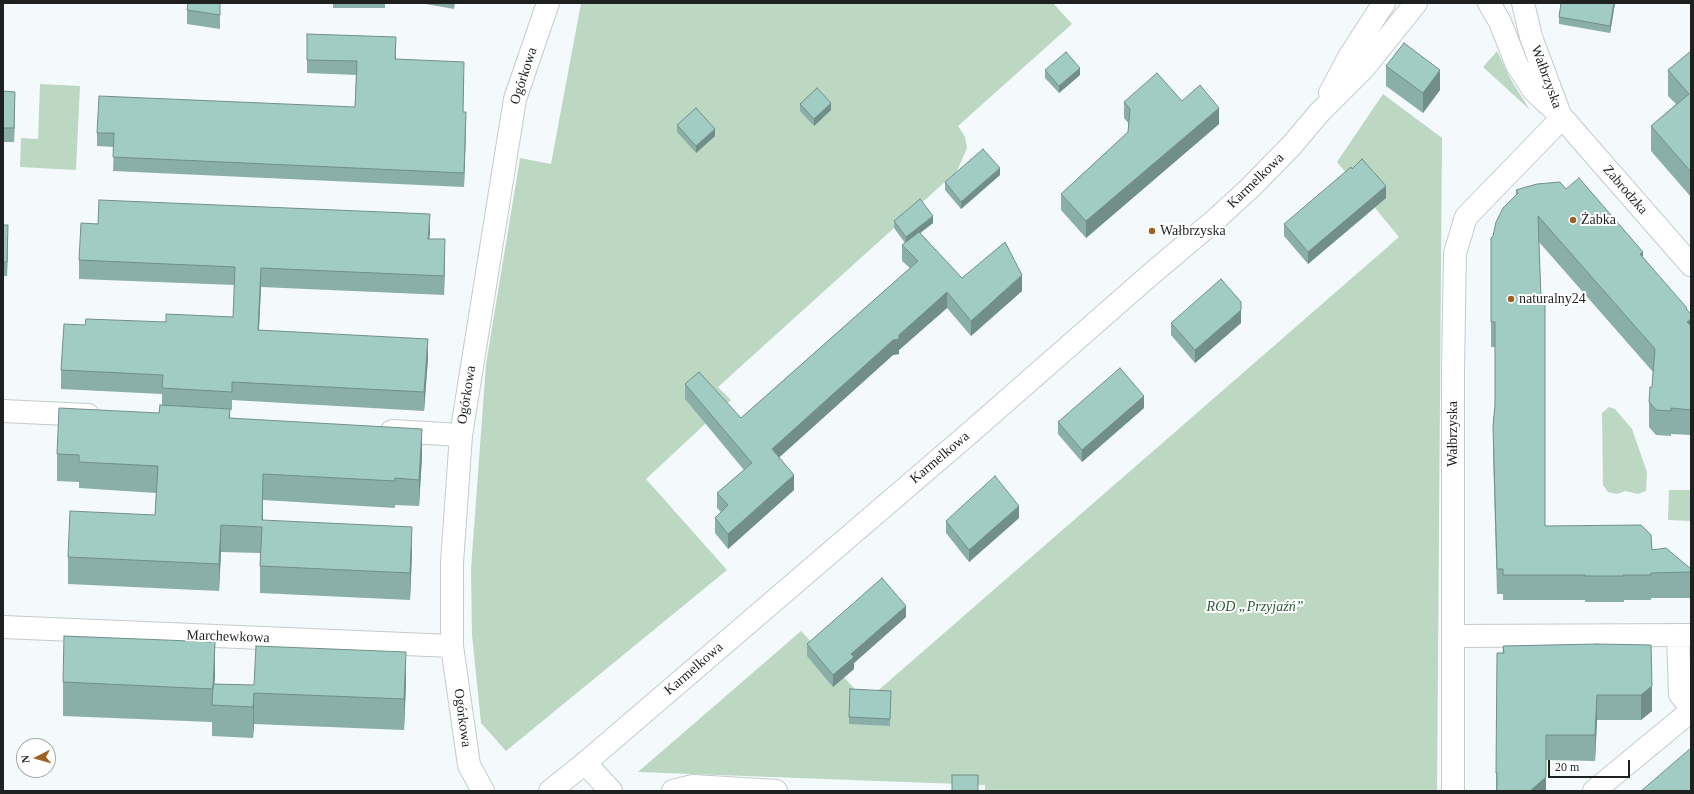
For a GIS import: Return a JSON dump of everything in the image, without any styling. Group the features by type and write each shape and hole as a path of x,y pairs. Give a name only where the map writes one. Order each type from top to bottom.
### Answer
{"street":[{"name":"Ogórkowa","path":"483,791 469,765 452,646 452,563 461,435 515,100 548,3"},
{"name":"Karmelkowa","path":"1319,113 1349,57 1384,3"},
{"name":"Karmelkowa","path":"550,791 586,763 1252,187 1292,145 1319,113 1363,69 1416,3"},
{"name":"Wałbrzyska","path":"1489,3 1500,22 1521,72 1534,91 1561,116"},
{"name":"Wałbrzyska","path":"1523,3 1531,37 1561,116"},
{"name":"Wałbrzyska","path":"1453,791 1455,253 1466,217 1561,116"},
{"name":"Zabrodzka","path":"1561,116 1691,266"},
{"path":"3,410 106,416"},
{"path":"374,430 461,435"},
{"name":"Marchewkowa","path":"3,626 452,646"},
{"path":"1453,636 1684,636 1680,694 1691,709 1594,791"},
{"path":"586,763 611,791"},
{"path":"673,791 693,786 776,791"}],"green space":[{"path":"581,3 1053,3 1072,24 958,126 965,137 967,148 957,171 718,387 731,400 646,479 727,570 506,751 481,723 472,635 471,569 486,364 520,158 551,164"},
{"path":"1497,51 1511,80 1530,110 1483,67"},
{"path":"40,84 80,86 76,170 20,167 21,138 38,139"},
{"name":"ROD „Przyjaźń”","path":"1383,94 1442,138 1437,791 985,791 985,785 638,772 801,631 866,701 1399,237 1337,162"},
{"path":"1609,407 1615,409 1632,429 1647,472 1646,491 1638,494 1625,491 1617,494 1608,492 1603,485 1602,413"},
{"path":"1669,490 1691,490 1691,521 1668,520"}],"building":[{"path":"188,3 220,3 220,15 187,10"},
{"path":"1561,3 1614,3 1610,26 1559,17"},
{"path":"307,34 396,37 395,59 464,62 463,112 466,112 464,173 113,157 114,133 97,133 99,96 355,107 357,61 307,60"},
{"path":"1404,43 1440,70 1423,93 1386,66"},
{"path":"1691,51 1691,172 1651,126 1689,94 1668,70"},
{"path":"1066,52 1080,68 1059,86 1045,70"},
{"path":"1157,73 1182,101 1200,85 1219,108 1086,221 1061,194 1128,132 1130,109 1124,102"},
{"path":"817,88 831,103 814,119 800,104"},
{"path":"3,91 15,92 14,128 3,128"},
{"path":"696,108 715,129 696,146 677,125"},
{"path":"983,149 1000,168 961,202 945,182"},
{"path":"1362,159 1386,186 1308,252 1284,224 1351,167 1352,169"},
{"path":"1579,178 1643,252 1640,254 1691,314 1691,319 1687,322 1691,326 1691,410 1671,408 1671,411 1656,410 1649,402 1650,387 1652,387 1655,349 1538,216 1541,298 1545,298 1545,526 1641,525 1651,535 1652,550 1666,548 1691,569 1691,572 1651,573 1651,575 1623,575 1624,576 1503,575 1503,569 1497,569 1493,426 1495,405 1495,322 1491,322 1491,238 1493,236 1496,222 1503,208 1518,193 1516,190 1537,184 1560,182 1566,189"},
{"path":"920,199 933,216 906,237 894,221"},
{"path":"99,200 430,214 428,239 445,239 444,276 261,268 258,330 428,339 424,392 232,382 232,392 162,388 163,375 61,370 64,324 85,325 86,319 166,322 166,314 233,317 235,267 79,260 81,223 98,224"},
{"path":"3,225 8,225 7,262 3,262"},
{"path":"919,232 962,278 1005,242 1022,275 971,321 947,292 899,335 899,339 893,340 772,449 794,475 728,534 715,518 728,505 717,493 752,463 685,384 699,372 741,418 918,261 902,245"},
{"path":"1221,279 1241,302 1241,310 1195,350 1171,323"},
{"path":"1120,368 1144,396 1082,450 1058,422"},
{"path":"160,405 230,409 229,418 422,429 419,480 395,478 395,481 263,474 262,520 412,527 410,573 260,566 262,527 221,525 219,564 68,557 70,511 155,515 158,466 79,462 79,455 57,454 59,408 159,413"},
{"path":"995,476 1019,506 969,550 946,521"},
{"path":"882,578 906,606 851,654 854,657 833,675 807,644"},
{"path":"64,636 215,642 213,689 63,682"},
{"path":"1597,644 1651,645 1652,686 1641,695 1597,695 1595,735 1546,735 1546,777 1530,791 1497,791 1497,653 1504,653 1503,646"},
{"path":"256,646 406,652 404,699 254,693 253,707 212,705 213,684 254,685"},
{"path":"850,689 891,691 890,719 849,717"},
{"path":"1691,748 1691,791 1641,791"},
{"path":"952,775 978,775 978,791 952,791"}],"place":[{"name":"Żabka","path":"1573,220"},
{"name":"Wałbrzyska","path":"1152,231"},
{"name":"naturalny24","path":"1511,299"}]}
